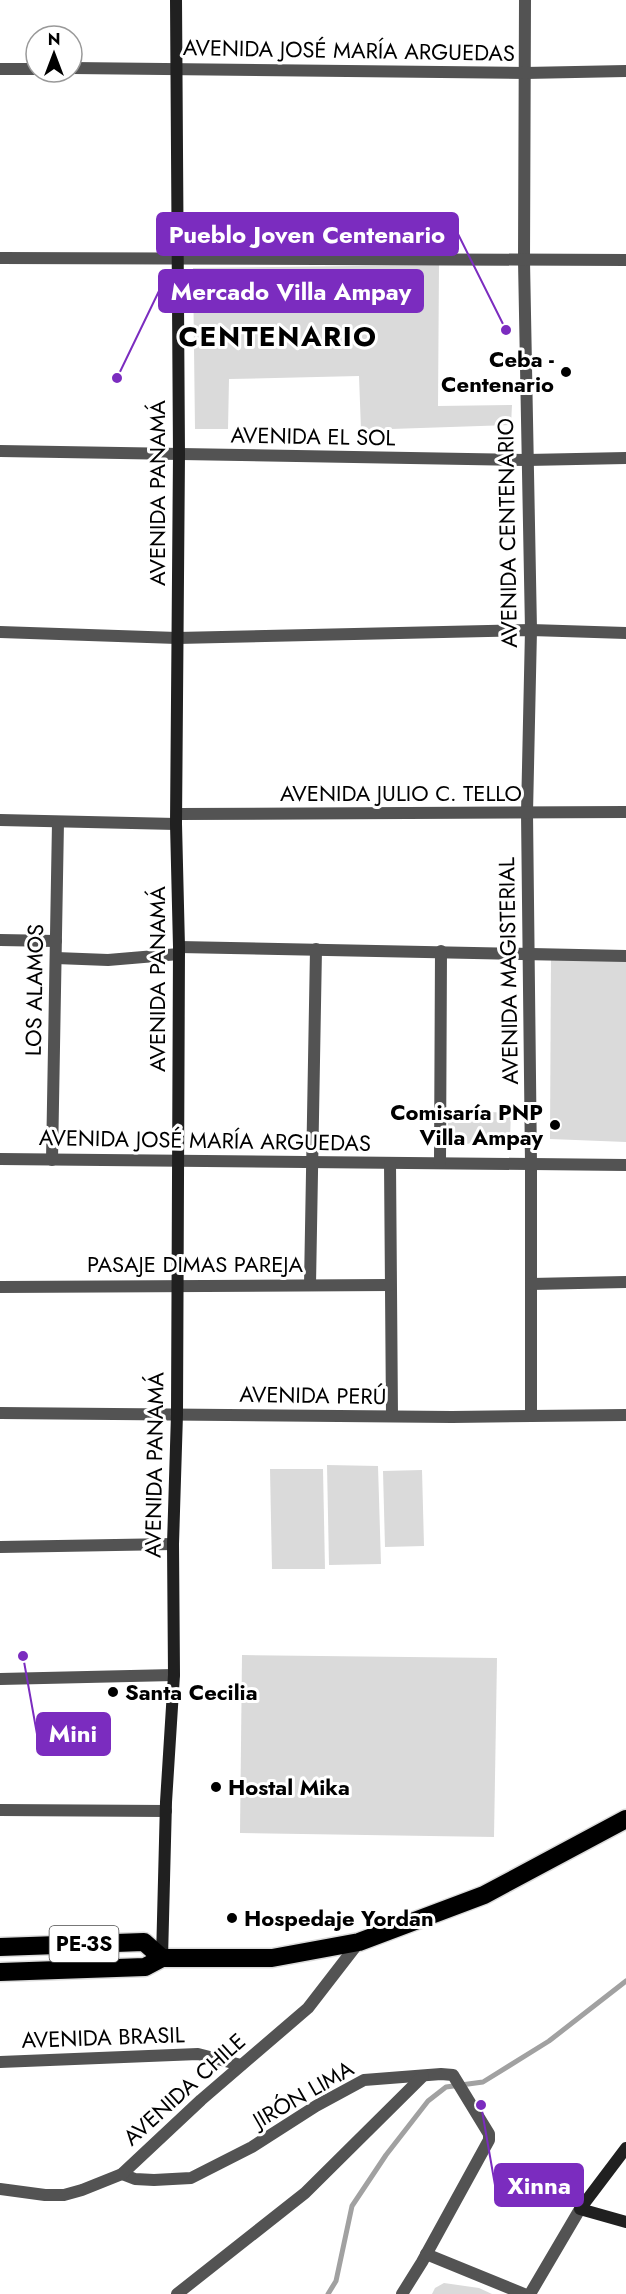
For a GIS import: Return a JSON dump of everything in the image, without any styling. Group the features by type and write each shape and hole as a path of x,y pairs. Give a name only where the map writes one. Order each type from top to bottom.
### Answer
{"highway":[{"name":"PE-3S","path":"0,1972 145,1967 162,1958 272,1958 359,1942 484,1895 626,1819"},
{"name":"PE-3S","path":"0,1947 144,1942 162,1958"}],"street":[{"name":"AVENIDA PANAMÁ","path":"162,1958 166,1811 174,1675 173,1544 177,1414 179,950 176,819 179,454 176,0"},
{"name":"AVENIDA CENTENARIO","path":"525,0 524,261 531,630 527,813"},
{"name":"AVENIDA JOSÉ MARÍA ARGUEDAS","path":"84,68 525,73 626,71"},
{"path":"0,69 24,69"},
{"path":"0,258 626,260"},
{"name":"AVENIDA EL SOL","path":"0,451 527,460 626,458"},
{"path":"0,632 177,638 531,630 626,633"},
{"name":"AVENIDA JULIO C. TELLO","path":"0,820 58,822 626,812"},
{"name":"AVENIDA MAGISTERIAL","path":"527,813 531,1416"},
{"name":"LOS ALAMOS","path":"52,1160 58,822"},
{"path":"0,940 56,941"},
{"path":"56,958 108,960 179,950 316,949 626,956"},
{"path":"310,1285 316,949"},
{"path":"440,1163 441,951"},
{"name":"AVENIDA JOSÉ MARÍA ARGUEDAS","path":"0,1159 626,1165"},
{"path":"390,1163 392,1416"},
{"path":"531,1284 626,1282"},
{"name":"PASAJE DIMAS PAREJA","path":"0,1287 390,1285"},
{"name":"AVENIDA PERÚ","path":"0,1413 626,1415"},
{"path":"0,1547 173,1544"},
{"path":"0,1679 174,1675"},
{"path":"0,1810 166,1811"},
{"name":"AVENIDA CHILE","path":"0,2189 45,2195 64,2194 82,2190 122,2174 201,2100 308,2008 359,1942"},
{"name":"AVENIDA BRASIL","path":"0,2062 198,2054 241,2065"},
{"name":"JIRÓN LIMA","path":"122,2174 135,2179 173,2181 191,2178 252,2147 316,2106 364,2080 453,2075 489,2134 489,2140 407,2292"},
{"path":"177,2294 305,2193 423,2076"},
{"path":"530,2294 580,2209 626,2148"},
{"path":"580,2209 626,2222"},
{"path":"426,2254 524,2294"}],"shaded area":[{"path":"439,265 438,406 512,405 511,425 361,430 359,376 229,379 228,429 195,429 193,268"},
{"path":"551,955 626,959 626,1142 550,1139"},
{"path":"511,1112 510,1139 506,1143 453,1144 448,1139 448,1113"},
{"path":"327,1465 378,1466 381,1564 329,1565"},
{"path":"270,1469 323,1469 325,1569 272,1569"},
{"path":"422,1470 424,1546 385,1547 383,1471"},
{"path":"242,1655 497,1658 494,1837 240,1833"},
{"path":"444,2283 479,2288 492,2294 432,2294 435,2288"}],"waterway":[{"path":"328,2294 336,2281 352,2206 386,2155 428,2101 446,2087 483,2082 549,2041 626,1981"}],"place":[{"name":"Pueblo Joven Centenario","path":"506,330"},
{"name":"Ceba - Centenario","path":"566,372"},
{"name":"Mercado Villa Ampay","path":"117,378"},
{"name":"Comisaría PNP Villa Ampay","path":"555,1125"},
{"name":"Mini","path":"23,1656"},
{"name":"Santa Cecilia","path":"113,1692"},
{"name":"Hostal Mika","path":"216,1787"},
{"name":"Hospedaje Yordan","path":"232,1918"},
{"name":"Xinna","path":"481,2105"}],"district":[{"name":"CENTENARIO","path":"278,336"}]}
